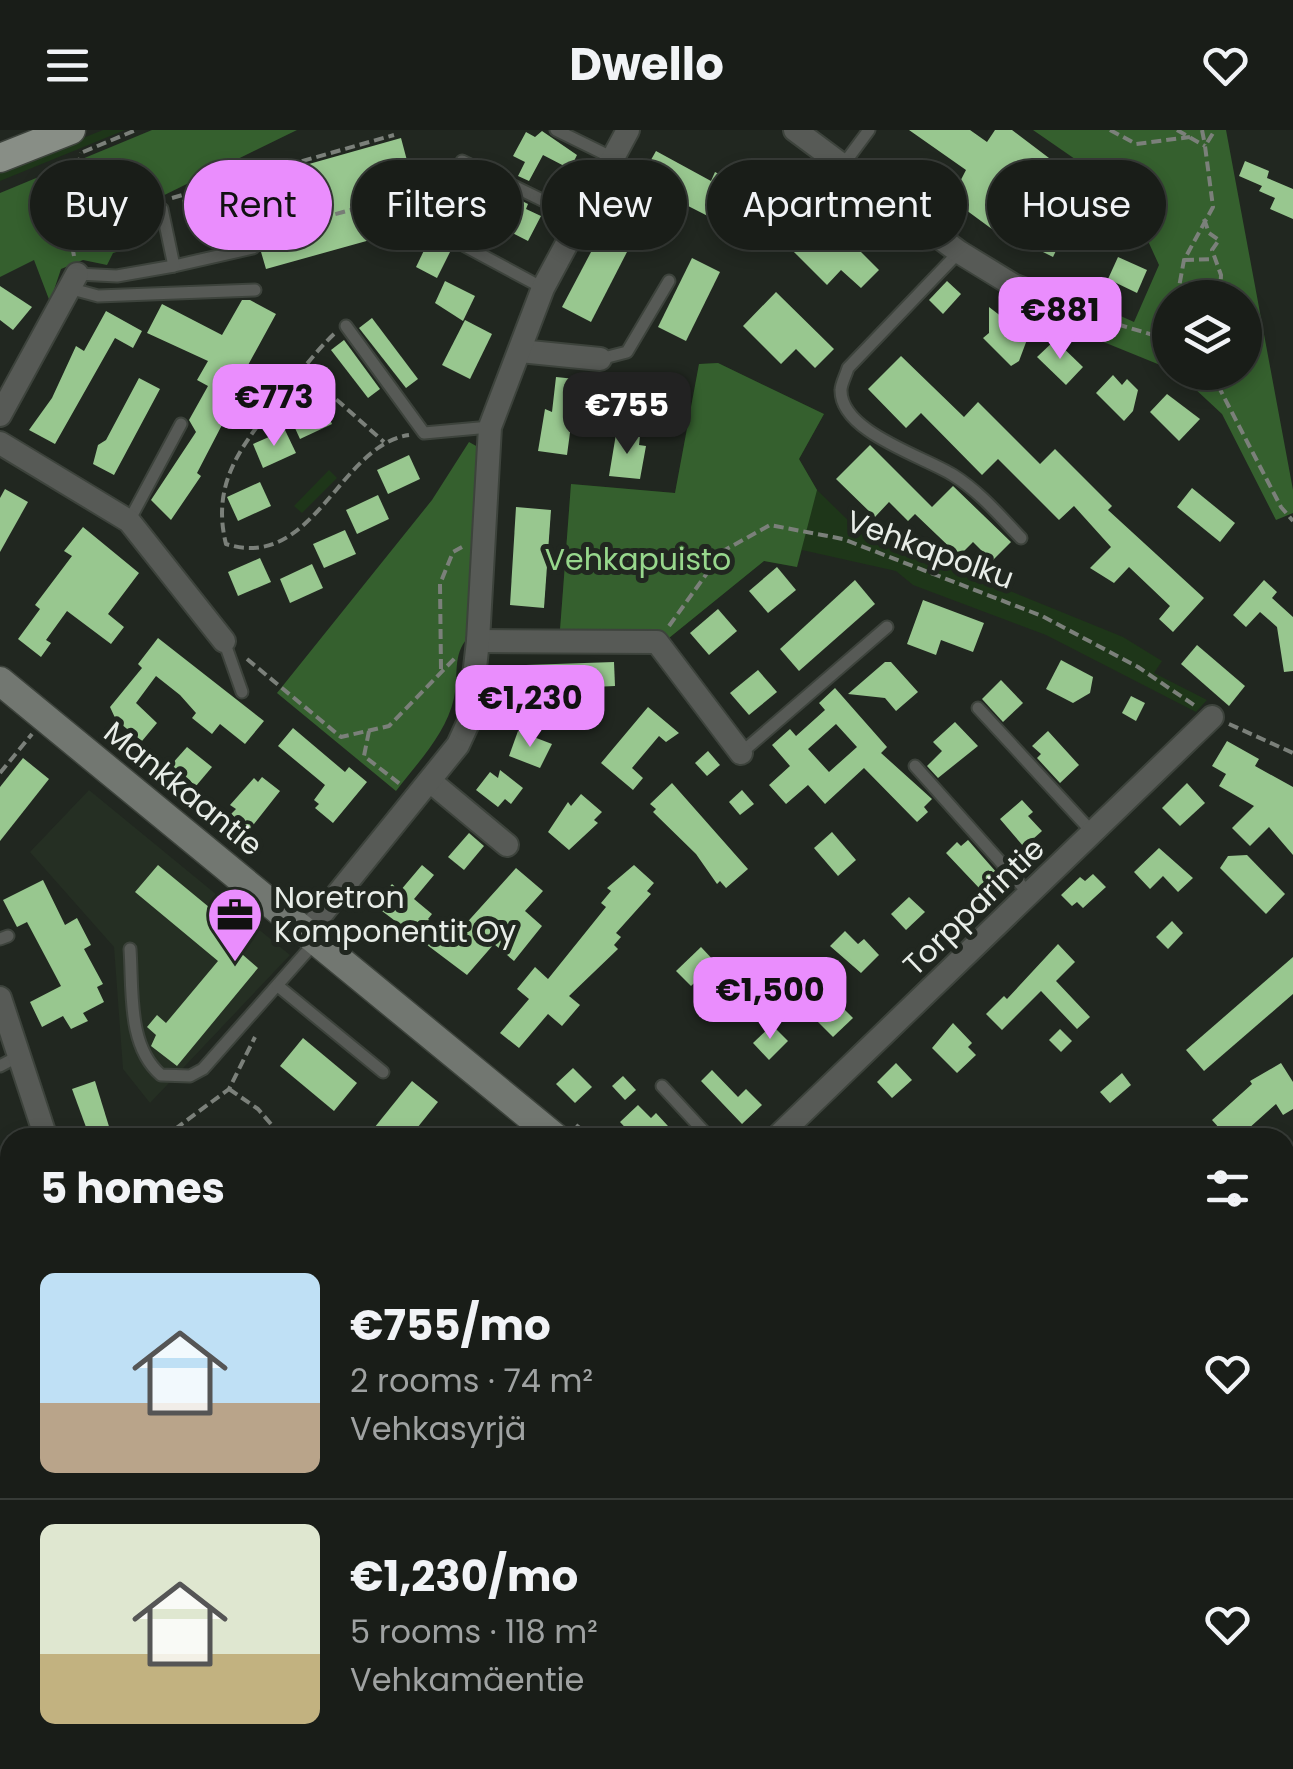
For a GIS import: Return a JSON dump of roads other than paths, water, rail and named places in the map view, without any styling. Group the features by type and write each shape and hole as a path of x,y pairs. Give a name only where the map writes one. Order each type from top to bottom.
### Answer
{"main road":[{"path":"0,158 76,142"},
{"name":"Mankkaantie","path":"0,681 544,1128"}],"street":[{"path":"613,158 628,130"},
{"path":"796,130 836,160"},
{"path":"312,936 458,745 469,722 490,428 544,288 564,250"},
{"path":"956,250 1013,285 1082,312"},
{"path":"0,415 74,281"},
{"path":"520,351 600,359"},
{"path":"0,443 129,520 224,640"},
{"path":"472,645 657,642 741,754"},
{"name":"Torpparintie","path":"786,1128 1212,717"},
{"path":"430,781 507,845"},
{"path":"0,998 10,1061 41,1128"}],"lane":[{"path":"556,130 613,158"},
{"path":"847,160 869,130"},
{"path":"164,219 174,266"},
{"path":"74,281 174,266 243,250"},
{"path":"472,250 544,288"},
{"path":"959,252 848,368 841,391 848,411 885,443 950,473 979,494 1021,538"},
{"path":"74,281 98,296 255,290"},
{"path":"600,359 627,352 670,281"},
{"path":"346,326 424,433 490,428"},
{"path":"129,520 181,424"},
{"path":"741,754 886,627"},
{"path":"224,640 242,692"},
{"path":"978,708 1094,834"},
{"path":"915,766 1030,895"},
{"path":"130,949 135,1027 144,1053 161,1076 190,1076 203,1069 278,986 312,936"},
{"path":"278,986 383,1072"},
{"path":"662,1086 701,1128"}],"place":[{"name":"Noretron Komponentit Oy","path":"235,964"}],"park label":[{"name":"Vehkapuisto","path":"638,560"}]}
